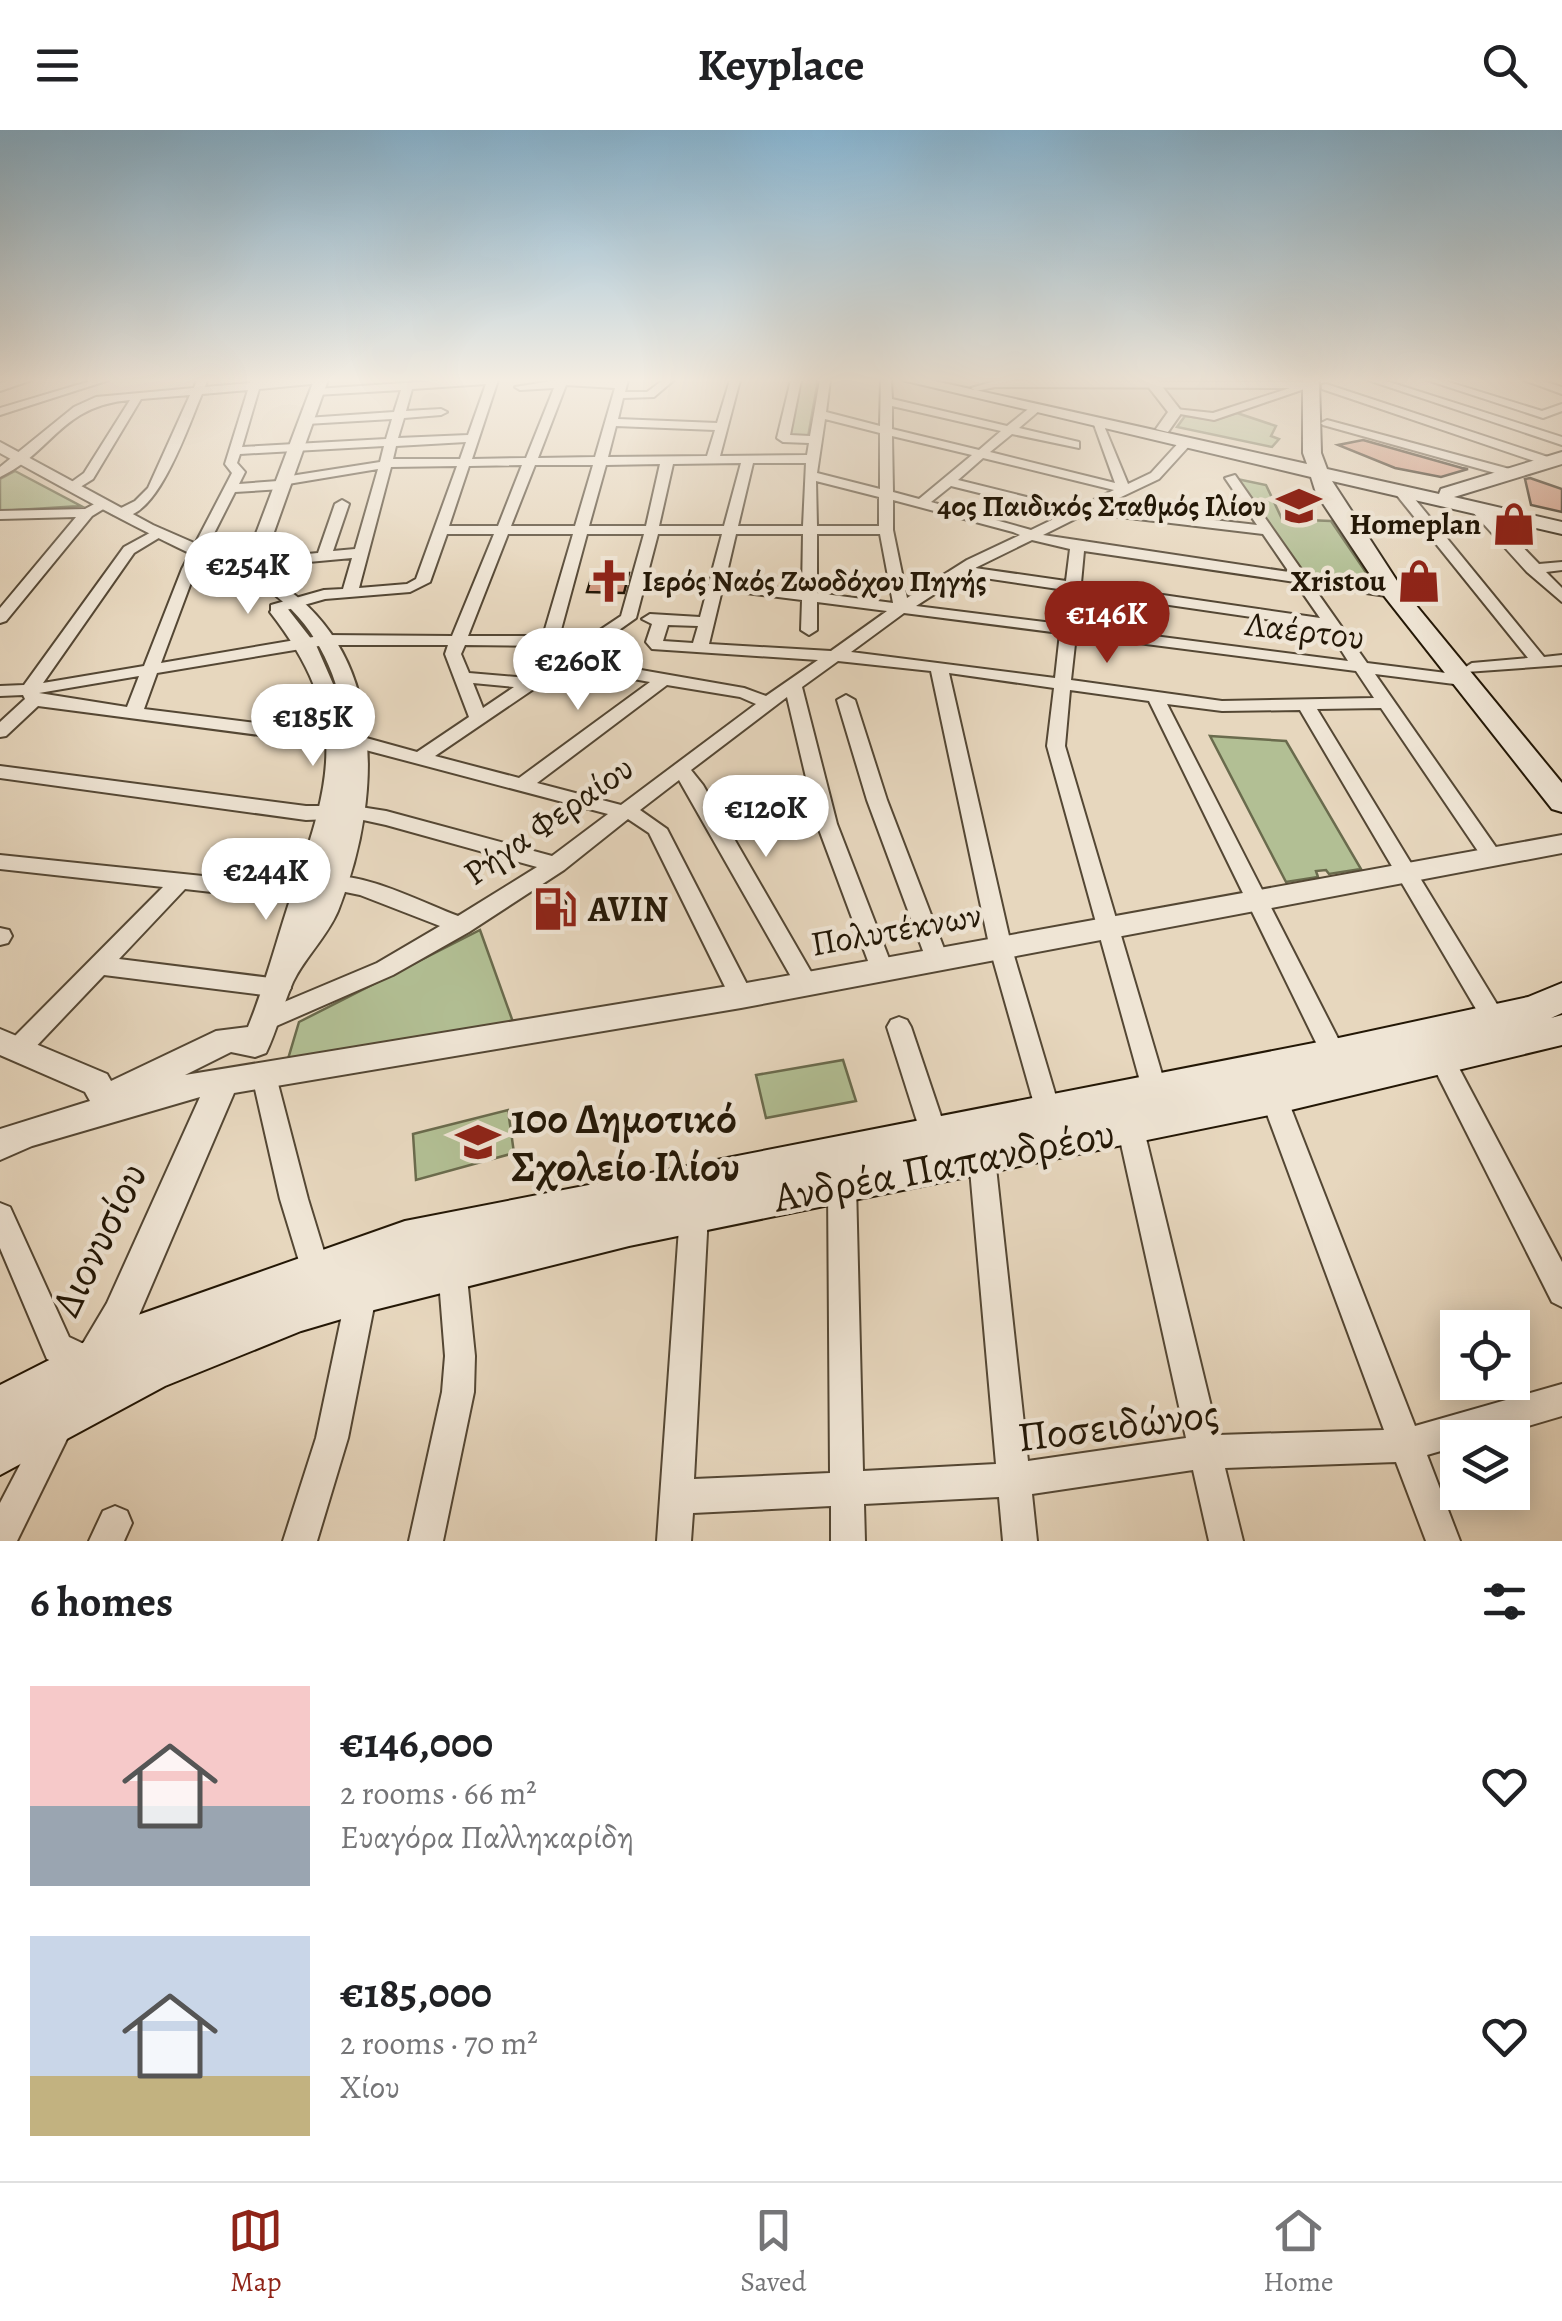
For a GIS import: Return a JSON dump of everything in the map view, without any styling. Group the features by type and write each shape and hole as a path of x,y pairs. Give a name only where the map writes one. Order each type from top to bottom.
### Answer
{"main road":[{"path":"1206,446 1448,493 1525,500 1562,519"},
{"path":"1230,446 1476,508 1525,500 1556,460"},
{"path":"1322,446 1323,468 1352,536 1393,592 1562,776"},
{"path":"1325,446 1323,468 1382,556 1562,802"},
{"path":"1448,493 1525,500 1562,528"},
{"name":"Ανδρέα Παπανδρέου","path":"0,1410 169,1325 404,1241 1334,1054 1534,1010 1562,997"},
{"name":"Ανδρέα Παπανδρέου","path":"0,1451 150,1370 301,1310 362,1291 694,1214 1274,1098 1562,1030"}],"street":[{"path":"0,473 34,446"},
{"path":"72,486 90,476 108,446"},
{"path":"0,515 102,510 140,504 154,490 174,446"},
{"path":"134,712 199,554 234,488 239,472 230,464 236,446"},
{"path":"234,452 330,446"},
{"path":"350,592 390,446"},
{"path":"285,606 350,592 410,588 423,582 471,446"},
{"path":"478,717 453,654 538,446"},
{"path":"561,662 550,641 606,446"},
{"path":"713,458 716,446"},
{"path":"808,630 813,446"},
{"path":"885,446 886,530 902,608"},
{"path":"946,446 1124,489"},
{"path":"922,503 990,446"},
{"path":"1106,446 1124,489"},
{"name":"Ρήγα Φεραίου","path":"252,1034 385,969 461,926 557,865 768,702 902,608 1029,534 1155,476 1182,446"},
{"path":"1386,446 1525,500"},
{"path":"1512,446 1556,460"},
{"path":"0,448 72,486 102,510 199,554 246,567 266,583 315,642 326,690 350,741"},
{"path":"246,567 296,448"},
{"path":"234,488 385,464 602,458 748,459 811,467 884,494 1077,547 1393,592"},
{"path":"420,758 628,618 638,594 668,458"},
{"path":"700,648 748,459"},
{"path":"1230,478 1493,858"},
{"path":"948,481 1076,511 1264,530"},
{"path":"1400,490 1540,662"},
{"path":"324,556 342,504"},
{"path":"1476,508 1562,597"},
{"path":"4,609 102,510"},
{"path":"442,530 886,530"},
{"path":"0,732 31,695 129,550 156,534"},
{"path":"1077,547 1056,746 1154,1091"},
{"path":"246,567 361,553"},
{"path":"1532,569 1562,566"},
{"path":"962,570 1329,624"},
{"name":"Λαέρτου","path":"718,585 1360,667 1467,674 1562,660"},
{"path":"628,618 708,622"},
{"path":"662,619 654,645 877,658 1222,706 1385,703"},
{"path":"31,695 150,668 315,642 550,641"},
{"path":"561,662 744,694 768,702"},
{"path":"938,667 1000,950 1047,1110"},
{"path":"462,676 528,682"},
{"path":"522,785 663,680"},
{"path":"792,686 827,824 882,969"},
{"path":"0,691 350,741 626,812 657,829 741,996"},
{"path":"1155,696 1334,1054"},
{"path":"846,700 877,800 937,959"},
{"path":"1306,706 1494,1019"},
{"name":"Διονυσίου","path":"0,1539 90,1363 120,1316 228,1074 256,1062 252,1034 282,979 295,925 321,889 344,812 350,741"},
{"path":"681,771 694,785 806,983"},
{"path":"0,772 306,813 344,812 557,865"},
{"name":"Πολυτέκνων","path":"228,1074 741,996 1408,876 1562,844"},
{"path":"0,862 180,882 363,888 461,926"},
{"path":"109,1104 96,1083 9,1045 100,966 180,882"},
{"path":"100,966 282,979"},
{"path":"899,1028 934,1134"},
{"path":"0,1145 109,1104 228,1074 252,1034"},
{"path":"1442,1060 1562,1292"},
{"path":"228,1074 316,1271"},
{"path":"1274,1098 1443,1541"},
{"path":"1130,1126 1226,1541"},
{"path":"982,1158 1020,1541"},
{"path":"842,1185 848,1541"},
{"path":"674,1541 694,1214"},
{"path":"0,1216 8,1260 58,1348 90,1363"},
{"path":"426,1541 458,1392 460,1356 452,1268"},
{"path":"300,1541 341,1402 362,1291"},
{"name":"Ποσειδώνος","path":"677,1497 1015,1480 1204,1452 1406,1445 1562,1400"}],"green space":[{"path":"15,471 81,506 0,511 0,479"},
{"path":"1237,479 1266,485 1282,519 1331,521 1374,584 1305,576"},
{"path":"1210,736 1286,741 1361,869 1329,874 1326,870 1316,871 1318,877 1286,882"},
{"path":"480,930 513,1022 288,1059 299,1022"},
{"path":"843,1060 856,1101 766,1118 756,1075"},
{"path":"508,1110 514,1153 416,1180 413,1134"}],"building":[{"path":"1340,446 1384,446 1468,469 1441,477 1395,468"},
{"path":"1525,479 1562,489 1562,512 1531,505"},
{"name":"Ιερός Ναός Ζωοδόχου Πηγής","path":"593,572 629,573 624,593 587,592"},
{"name":"AVIN","path":"561,889 574,922 549,930 536,896"}],"place":[{"name":"4ος Παιδικός Σταθμός Ιλίου","path":"1299,506"},
{"name":"Homeplan","path":"1514,524"},
{"name":"Ιερός Ναός Ζωοδόχου Πηγής","path":"609,581"},
{"name":"Xristou","path":"1419,581"},
{"name":"AVIN","path":"555,909"},
{"name":"10ο Δημοτικό Σχολείο Ιλίου","path":"478,1142"}]}
